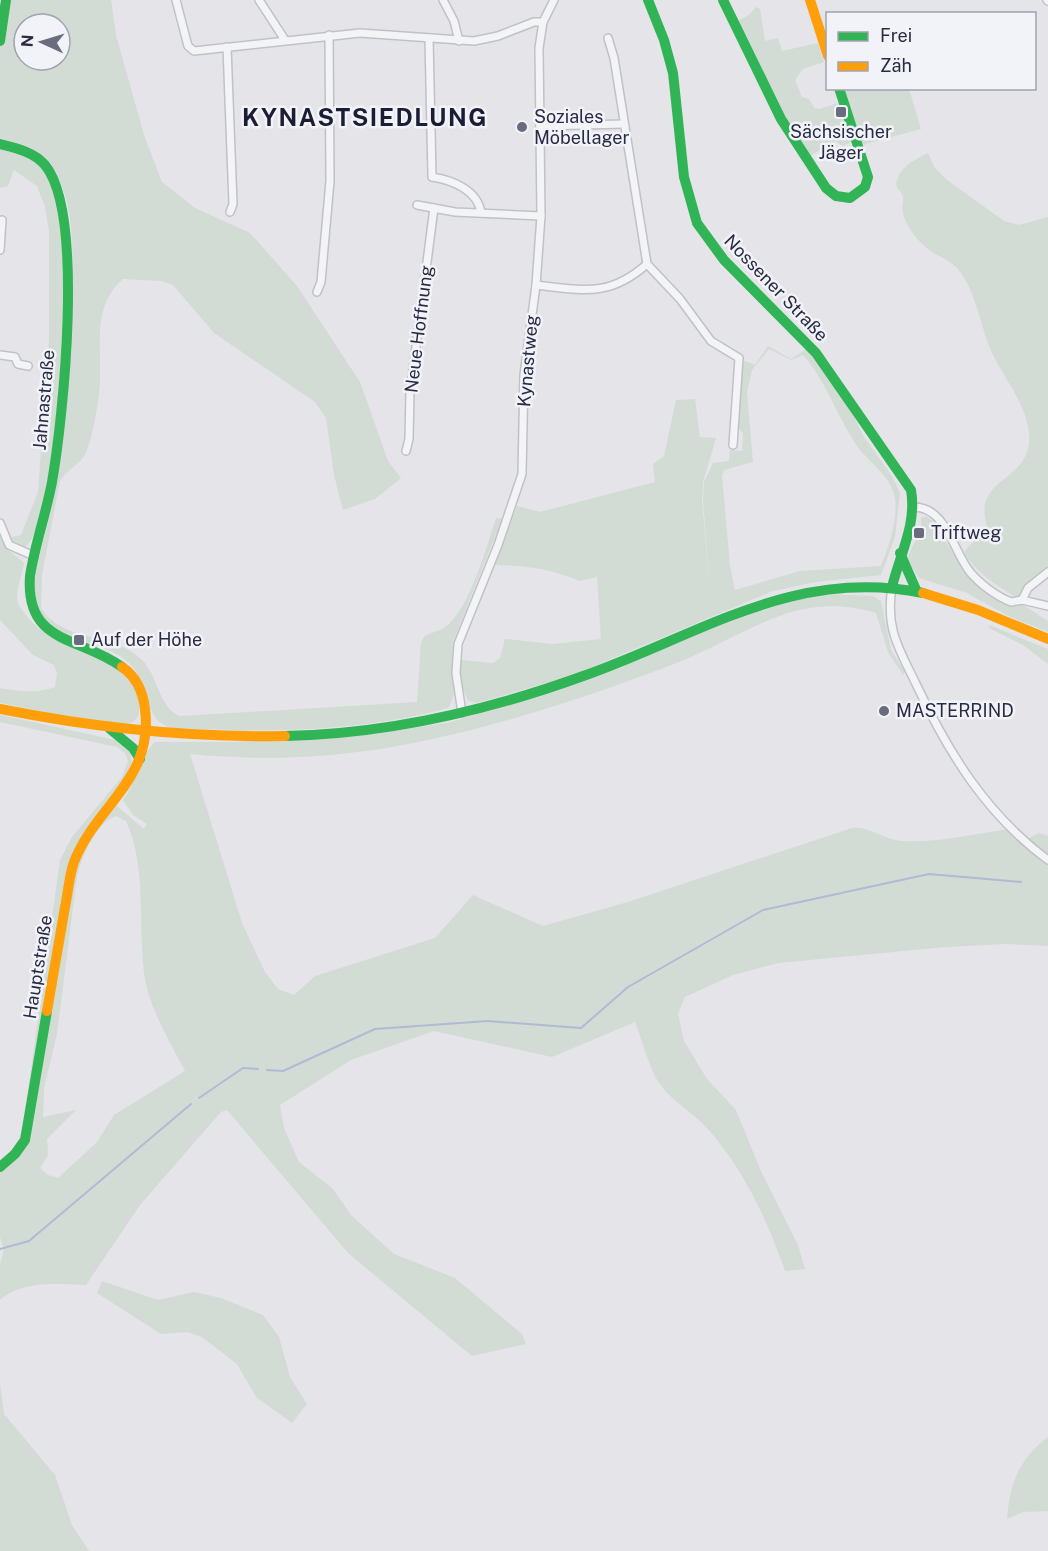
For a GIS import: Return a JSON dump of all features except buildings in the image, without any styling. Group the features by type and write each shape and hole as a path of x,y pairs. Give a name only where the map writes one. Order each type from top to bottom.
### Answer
{"street":[{"path":"0,41 5,21 6,0"},
{"path":"176,0 188,46 194,51 360,33 459,41 491,39 534,22 543,22"},
{"path":"260,0 285,40"},
{"path":"443,0 454,21 459,41"},
{"name":"Kynastweg","path":"462,713 456,673 458,644 495,554 522,474 524,375 536,285 541,216 538,64 543,22 554,0"},
{"name":"Nossener Straße","path":"648,0 674,73 684,177 698,223 724,260 806,340 821,359 878,445 905,480 915,507"},
{"path":"723,0 792,138 826,188 836,196 846,198 857,195 865,187 868,177 840,90"},
{"path":"810,0 826,50"},
{"path":"316,292 321,282 329,199 328,35"},
{"path":"429,38 432,177 450,180 463,187 478,202 481,213"},
{"path":"608,38 614,58 647,264 680,299 711,341 739,358 733,445"},
{"path":"227,48 233,204 230,212"},
{"path":"540,126 624,124"},
{"name":"Jahnastraße","path":"0,144 31,154 47,168 59,193 68,236 60,425 52,482 34,556 29,598 37,621 50,633 64,641 96,651 121,663 137,681 146,707 146,732"},
{"path":"417,205 481,213 541,216"},
{"name":"Neue Hoffnung","path":"406,451 409,439 410,393 434,208"},
{"path":"0,250 2,220"},
{"path":"536,285 595,291 626,281 647,264"},
{"path":"0,355 15,357 18,364 28,366"},
{"path":"1048,606 1022,600 1011,602 1005,600 980,582 962,560 936,514 926,508 915,507 914,518 900,552 892,587 889,610 892,634 939,733 970,782 1010,829 1048,860"},
{"path":"0,524 9,545 34,556"},
{"path":"900,552 917,592"},
{"path":"1022,600 1028,588 1048,572"},
{"path":"0,709 110,729 228,736 302,734 395,726 462,713 528,694 612,666 768,599 826,587 892,587 917,592 943,599 1048,639"},
{"path":"110,729 133,748 140,759"},
{"name":"Hauptstraße","path":"0,1167 15,1154 25,1140 73,864 87,833 131,781 140,759 146,732"}],"shaded area":[{"path":"9,0 111,0 116,35 144,135 162,182 195,208 250,233 297,286 360,382 388,461 401,478 375,499 343,510 334,475 326,418 315,402 214,333 173,285 161,281 123,279 113,289 103,312 99,396 88,448 82,459 60,481 42,575 41,608 62,627 131,651 147,666 167,706 180,716 417,702 421,643 426,635 445,627 462,607 476,577 496,518 502,519 453,642 454,687 448,708 388,721 327,728 265,730 170,728 156,718 139,677 129,663 106,649 58,632 39,614 35,605 35,582 52,495 72,285 70,218 63,190 52,168 36,157 0,141 0,47 5,40"},
{"path":"756,7 760,9 765,41 778,38 782,51 818,43 824,62 803,69 795,80 802,97 809,99 814,108 819,109 838,103 853,141 843,146 835,141 810,156 785,116 738,21 750,14"},
{"path":"843,90 909,90 921,129 862,145"},
{"path":"0,149 26,157 42,168 55,196 64,235 62,348 52,452 35,531 24,548 12,543 9,538 21,535 38,492 49,340 49,231 45,207 37,186 14,170 8,186 0,188"},
{"path":"928,153 935,168 947,180 1004,221 1019,225 1048,217 1048,572 1039,578 1022,600 1020,595 1015,597 986,578 964,552 987,526 984,509 988,496 1017,468 1025,457 1029,442 1024,413 992,353 970,288 955,266 923,244 910,229 904,217 903,196 896,183 898,177 913,161"},
{"path":"768,346 791,359 808,348 847,403 864,437 892,476 900,493 895,537 881,575 816,582 773,591 568,677 476,703 468,701 461,683 460,660 493,663 500,658 505,639 553,644 601,639 597,577 580,581 538,568 495,565 517,506 540,512 655,482 653,464 664,456 676,400 695,399 700,437 716,438 703,482 702,499 710,593 703,499 704,482 713,463 729,461 730,450 742,451 743,433 737,427 742,360 755,365","holes":["769,349 791,360 803,355 812,366 852,438 890,484 896,506 892,533 881,566 800,571 735,590 730,566 722,476 724,470 753,462 747,393 752,370"]},
{"path":"926,516 934,522 966,575 1005,605 1012,607 1023,605 1048,621 1048,632 1010,617 967,593 919,578 907,558 921,529 921,518"},
{"path":"0,537 6,548 24,563 17,591 20,607 44,633 96,655 126,674 136,690 138,699 139,712 134,721 122,724 107,723 0,703 0,688 41,691 55,687 57,673 54,665 33,655 0,620"},
{"path":"822,594 873,596 881,601 891,650 905,672 903,675 888,652 876,613 841,606 813,607 775,618 684,660 609,688 533,713 444,736 372,750 302,757 266,758 190,754 242,923 265,972 278,989 294,995 315,976 435,938 473,895 543,926 628,902 852,828 865,829 901,841 942,839 1010,829 1023,841 1039,833 1048,836 1048,946 1006,944 946,947 778,963 733,975 685,997 678,1014 684,1041 707,1079 736,1110 760,1169 798,1245 805,1269 785,1271 761,1212 741,1174 702,1123 672,1097 656,1078 635,1022 552,1057 434,1031 351,1060 280,1105 284,1128 299,1162 333,1189 351,1215 394,1254 455,1278 522,1334 526,1344 472,1356 348,1253 227,1110 221,1112 140,1205 86,1285 30,1286 19,1289 0,1300 0,1265 4,1250 0,1237 0,1167 16,1148 23,1127 60,860 72,837 122,777 128,761 125,753 117,747 0,722 0,715 120,741 131,755 131,762 126,778 111,801 144,829 147,824 133,815 123,800 146,753 155,742 232,742 375,734 451,722 571,685 750,612","holes":["116,816 126,821 137,857 141,896 142,954 150,999 185,1071 114,1115 97,1142 58,1178 48,1175 40,1168 48,1155 47,1139 76,1110 43,1117 44,1088 57,1034 77,876 86,850 101,826"]},
{"path":"989,625 1048,649 1048,664 1023,645 989,628"},
{"path":"102,1281 158,1300 194,1292 221,1298 263,1315 279,1337 290,1377 307,1404 292,1423 256,1397 237,1364 202,1337 187,1332 161,1334 97,1293"},
{"path":"0,1384 4,1414 55,1475 72,1525 89,1551 0,1551"},
{"path":"1048,1437 1048,1511 1023,1512 1007,1519 1014,1483 1023,1463"}],"waterway":[{"path":"267,1070 283,1071 375,1029 488,1021 581,1028 628,987 763,910 929,874 1021,882"},
{"path":"199,1098 243,1068 258,1069"},
{"path":"0,1249 29,1241 191,1104"}],"traffic: fast":[{"path":"0,41 6,0"},
{"path":"648,0 664,40 673,73 684,177 697,223 724,260 816,353 911,490 910,527 892,587"},
{"path":"723,0 781,119 826,188 836,196 850,198 865,187 868,177 840,90"},
{"path":"0,144 30,154 45,165 57,190 65,226 68,318 61,413 52,482 30,576 31,598 36,615 46,627 58,636 106,657 122,667"},
{"path":"900,553 917,592"},
{"path":"285,736 362,731 400,725 513,699 586,675 709,624 790,597 833,589 876,587 923,593"},
{"path":"110,729 133,748 140,759"},
{"path":"0,1167 15,1154 25,1140 47,1011"}],"traffic: slow":[{"path":"810,0 826,50"},
{"path":"923,593 978,610 1048,639"},
{"path":"47,1011 74,862 84,842 132,774 141,755 145,734 143,697 135,680 122,667"},
{"path":"0,709 71,722 142,730 213,735 285,736"}],"place":[{"name":"Sächsischer Jäger","path":"841,112"},
{"name":"Soziales Möbellager","path":"522,127"},
{"name":"Triftweg","path":"919,533"},
{"name":"Auf der Höhe","path":"79,640"},
{"name":"MASTERRIND","path":"884,711"}],"district":[{"name":"KYNASTSIEDLUNG","path":"365,118"}]}
